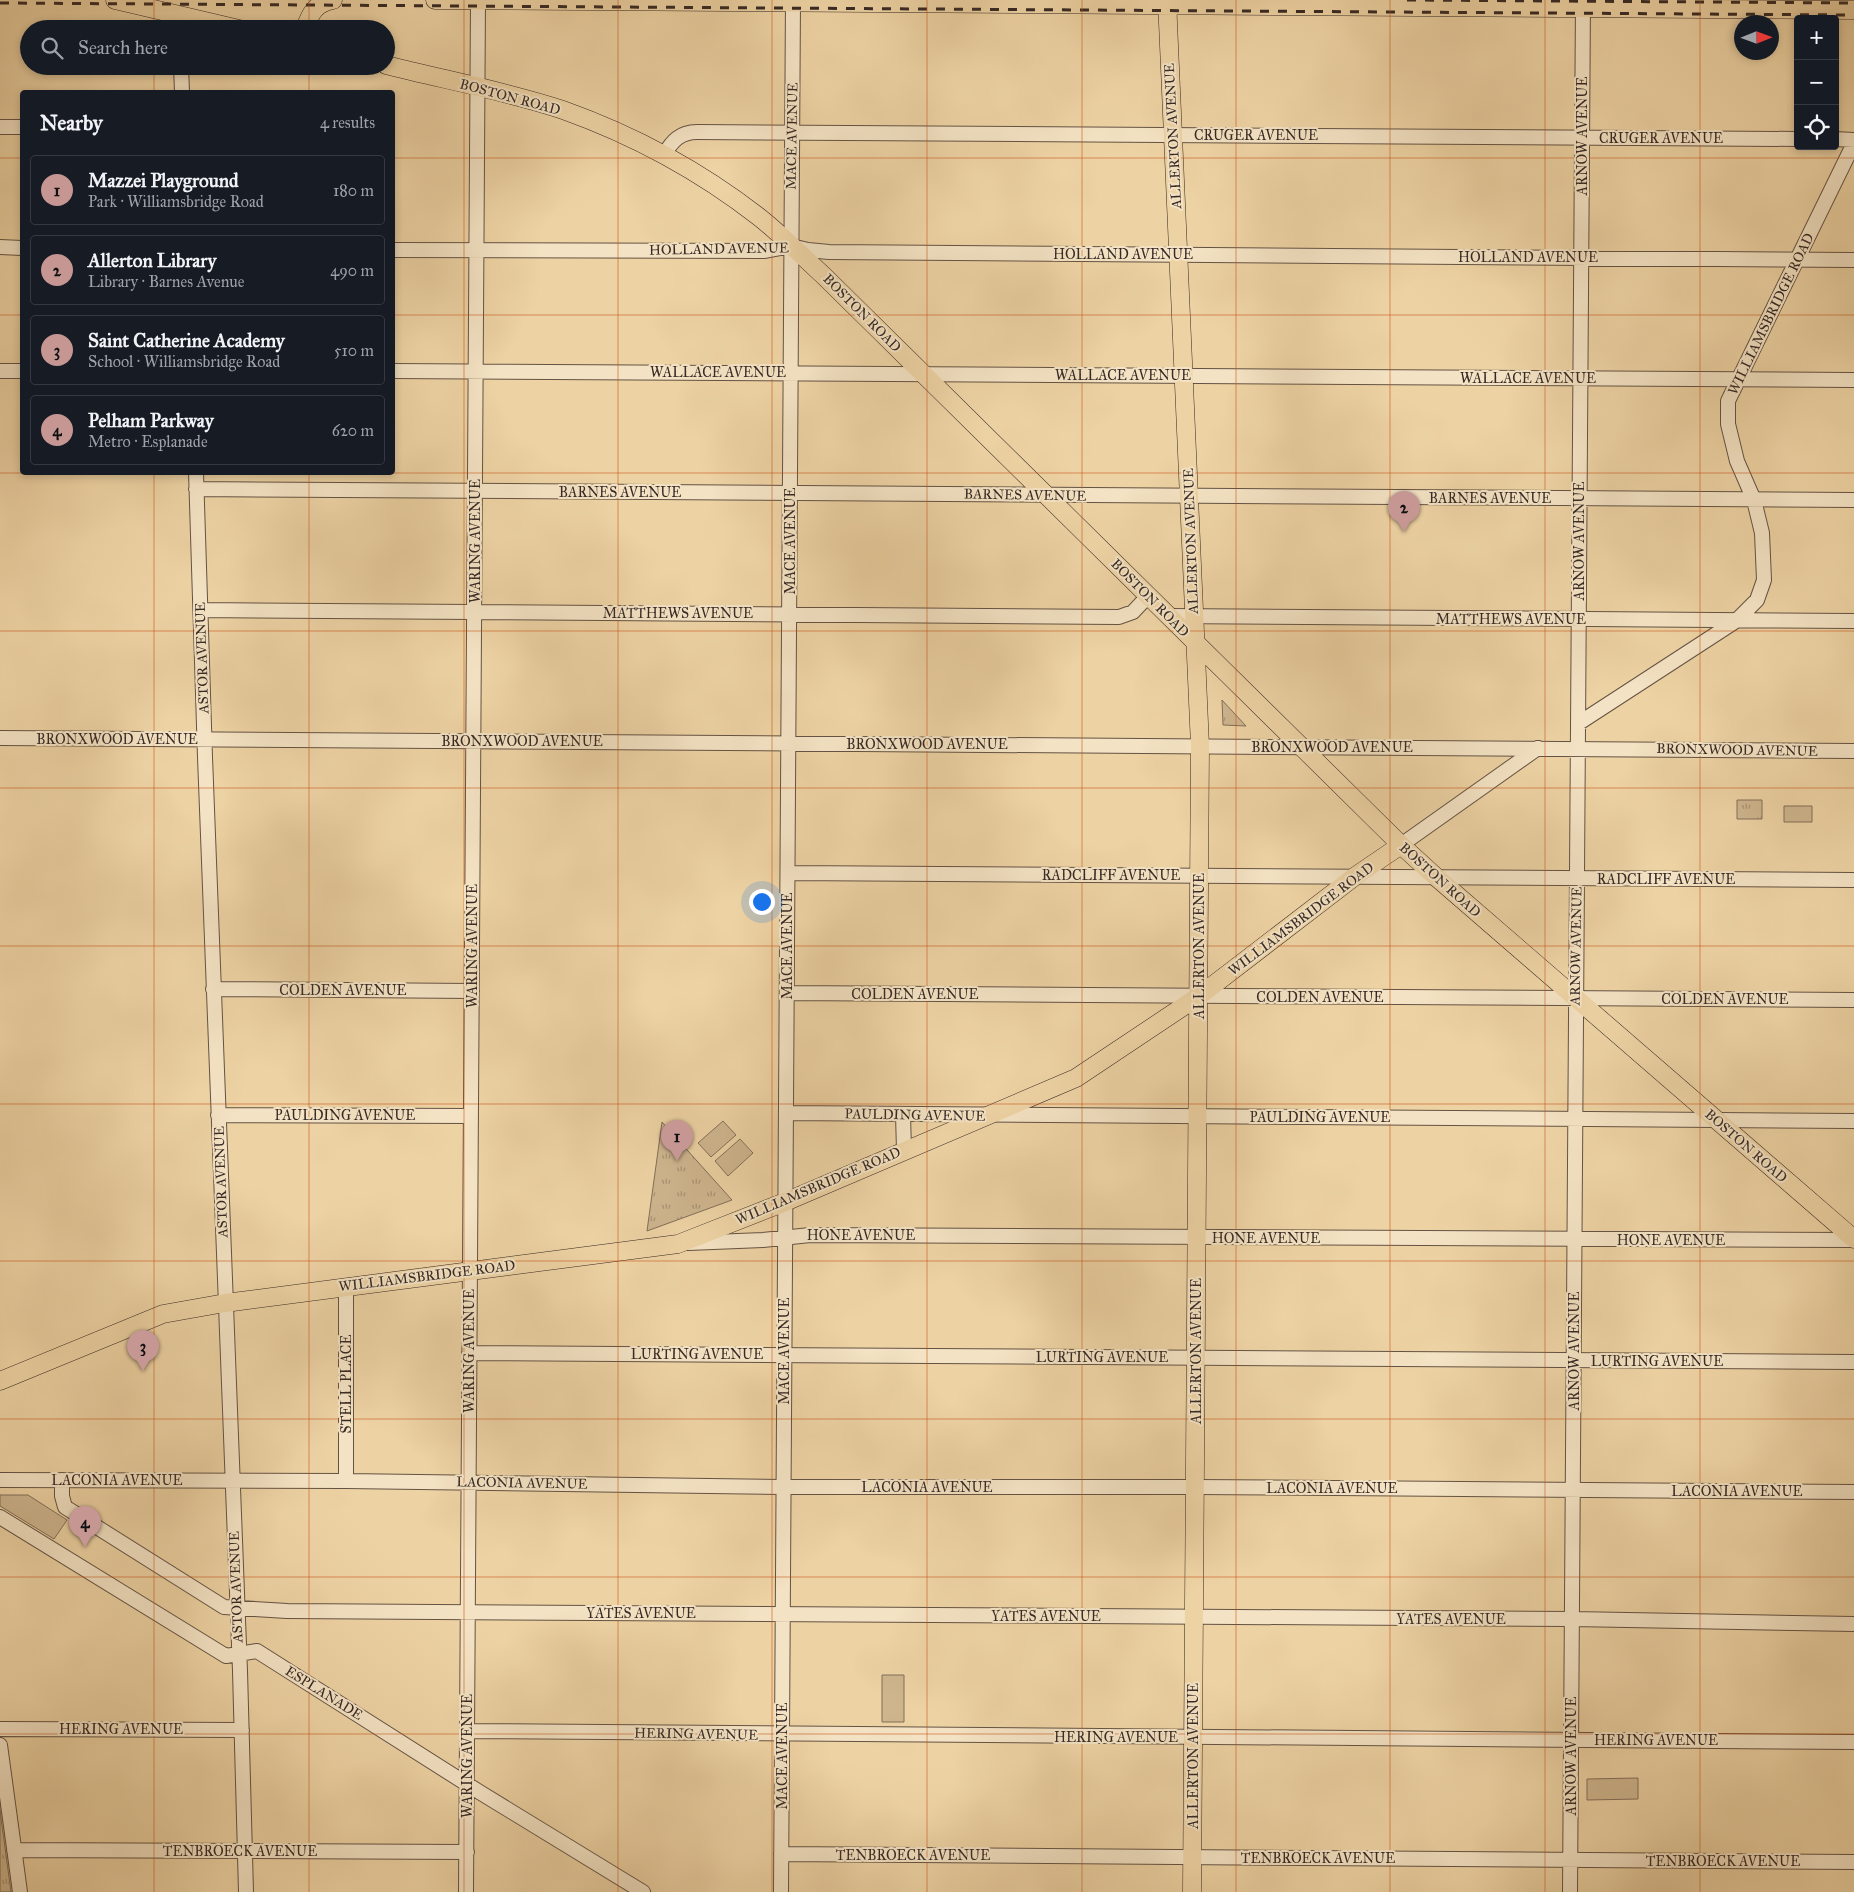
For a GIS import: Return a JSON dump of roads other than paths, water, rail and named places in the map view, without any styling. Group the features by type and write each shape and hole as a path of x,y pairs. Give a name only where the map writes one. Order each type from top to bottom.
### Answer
{"main road":[{"path":"115,0 176,20"},
{"path":"309,20 314,9 322,3 333,0"},
{"path":"435,0 1583,4 1854,10"},
{"name":"ALLERTON AVENUE","path":"1167,2 1200,746 1192,1892"},
{"name":"BOSTON ROAD","path":"395,67 478,87 564,111 614,131 664,155 726,194 761,219 824,276 1401,845 1854,1240"},
{"name":"WILLIAMSBRIDGE ROAD","path":"0,1382 163,1314 346,1286 678,1244 785,1202 1076,1078 1198,996 1354,877 1401,845"}],"street":[{"name":"WARING AVENUE","path":"466,1892 478,0"},
{"name":"MACE AVENUE","path":"781,1892 793,1"},
{"name":"ARNOW AVENUE","path":"1570,1892 1583,4"},
{"path":"181,75 182,90"},
{"path":"0,127 20,127"},
{"name":"CRUGER AVENUE","path":"664,155 676,139 689,132 1794,139"},
{"path":"1839,139 1854,141"},
{"name":"WILLIAMSBRIDGE ROAD","path":"1579,723 1736,621 1757,600 1764,580 1762,533 1754,500 1737,461 1728,424 1728,400 1854,141"},
{"name":"HOLLAND AVENUE","path":"395,250 765,250 791,246 822,252 1854,260"},
{"path":"0,247 20,248"},
{"path":"0,371 20,371"},
{"name":"WALLACE AVENUE","path":"395,371 1854,380"},
{"name":"ASTOR AVENUE","path":"196,475 204,739 242,1730 246,1892"},
{"name":"BARNES AVENUE","path":"196,489 1854,500"},
{"name":"MATTHEWS AVENUE","path":"201,610 1119,617 1133,612 1148,596"},
{"name":"MATTHEWS AVENUE","path":"1168,616 1854,621"},
{"name":"BRONXWOOD AVENUE","path":"0,738 1854,751"},
{"name":"WILLIAMSBRIDGE ROAD","path":"1401,845 1538,748"},
{"name":"RADCLIFF AVENUE","path":"788,873 1854,880"},
{"name":"COLDEN AVENUE","path":"214,990 472,991"},
{"name":"COLDEN AVENUE","path":"787,993 1854,1000"},
{"name":"PAULDING AVENUE","path":"786,1113 1854,1121"},
{"name":"PAULDING AVENUE","path":"218,1114 471,1116"},
{"path":"903,1114 904,1150"},
{"name":"HONE AVENUE","path":"678,1244 763,1240 810,1234 1197,1238 1854,1240"},
{"name":"STELL PLACE","path":"346,1286 346,1481"},
{"name":"LURTING AVENUE","path":"469,1352 1854,1362"},
{"name":"LACONIA AVENUE","path":"0,1480 468,1482 783,1488 1195,1487 1854,1492"},
{"path":"62,1480 62,1496 65,1507 224,1607 237,1608"},
{"name":"ESPLANADE","path":"0,1517 226,1656 257,1651 643,1892"},
{"name":"YATES AVENUE","path":"237,1608 286,1611 1572,1619 1854,1624"},
{"name":"HERING AVENUE","path":"0,1729 242,1730"},
{"name":"HERING AVENUE","path":"467,1731 1854,1742"},
{"path":"0,1745 20,1892"},
{"name":"TENBROECK AVENUE","path":"14,1850 467,1852"},
{"name":"TENBROECK AVENUE","path":"781,1854 1854,1862"}],"railway":[{"path":"1407,0 1854,3"},
{"path":"0,3 1854,15"}],"place":[{"name":"Allerton Library","path":"1404,532"},
{"name":"Mazzei Playground","path":"677,1161"},
{"name":"Saint Catherine Academy","path":"143,1371"},
{"name":"Pelham Parkway","path":"85,1547"}]}
